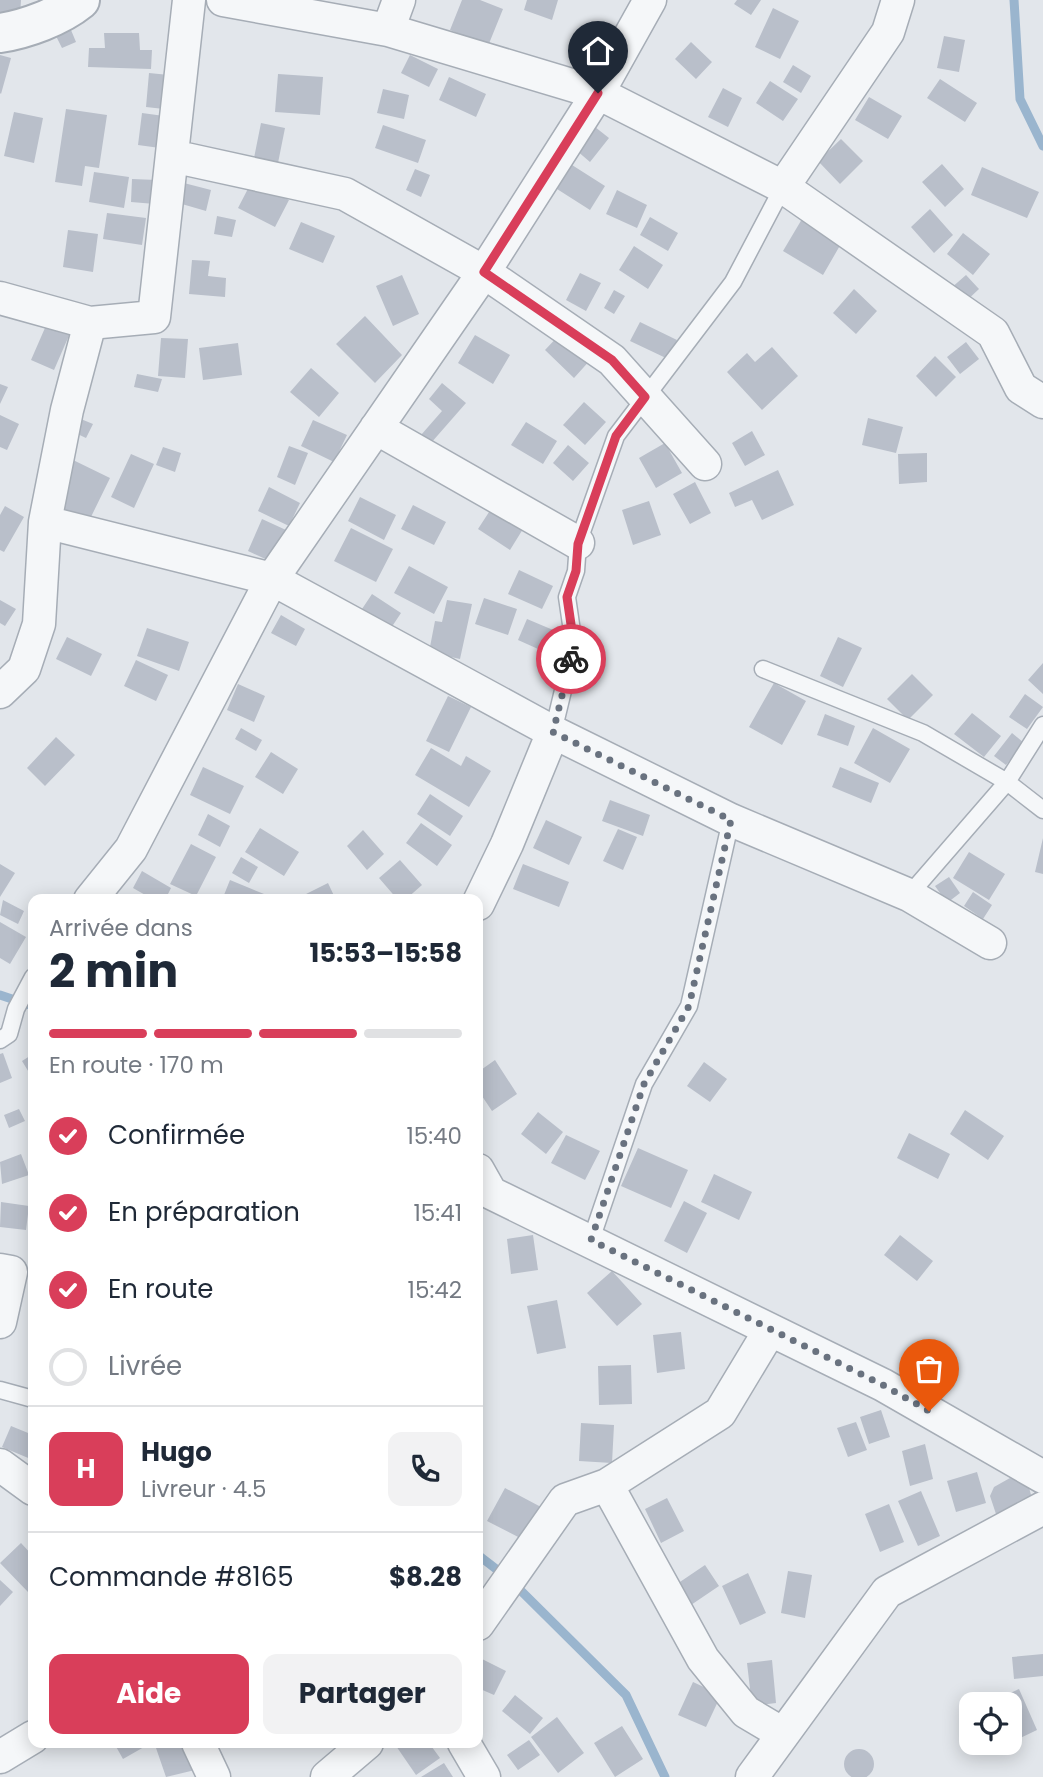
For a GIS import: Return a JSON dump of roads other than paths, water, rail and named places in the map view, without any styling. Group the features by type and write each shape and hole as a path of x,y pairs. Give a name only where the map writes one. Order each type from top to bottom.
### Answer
{"street":[{"path":"0,33 15,31 69,9 79,0"},
{"path":"0,298 90,323 154,317 190,0"},
{"path":"223,0 388,30 598,93 783,187 993,333 1021,388 1043,402"},
{"path":"388,30 399,0"},
{"path":"95,894 131,849 272,579 484,272 598,93 650,0"},
{"path":"783,187 887,33 898,0"},
{"path":"172,156 345,194 484,272 612,360 705,464"},
{"path":"0,692 24,669 39,624 45,522 67,410 90,323"},
{"path":"376,428 578,544"},
{"path":"45,522 272,579 553,732 731,820 909,895 990,943"},
{"path":"483,894 507,844 553,732"},
{"path":"483,1179 491,1193 883,1385 1043,1477"},
{"path":"0,1270 11,1272 0,1322"},
{"path":"483,1617 565,1500 607,1485 720,1413 770,1329"},
{"path":"0,1465 28,1485"},
{"path":"607,1485 703,1659 746,1712 783,1734"},
{"path":"752,1777 887,1592 1043,1508"},
{"path":"0,1757 28,1740"},
{"path":"200,1748 214,1777"},
{"path":"327,1777 361,1748"},
{"path":"467,1748 484,1777"}],"lane":[{"path":"553,732 574,645 567,597 576,571 578,544 616,436 733,282 783,187"},
{"path":"764,670 923,733 1007,782 1043,810"},
{"path":"909,895 1007,782 1043,725"},
{"path":"591,1240 644,1084 689,1006 731,820"},
{"path":"0,1040 9,1034 16,1009 28,986"},
{"path":"0,1390 28,1398"}],"waterway":[{"path":"1014,0 1020,99 1043,146"},
{"path":"0,995 28,1004"},
{"path":"483,1559 509,1579 626,1695 665,1777"}]}
